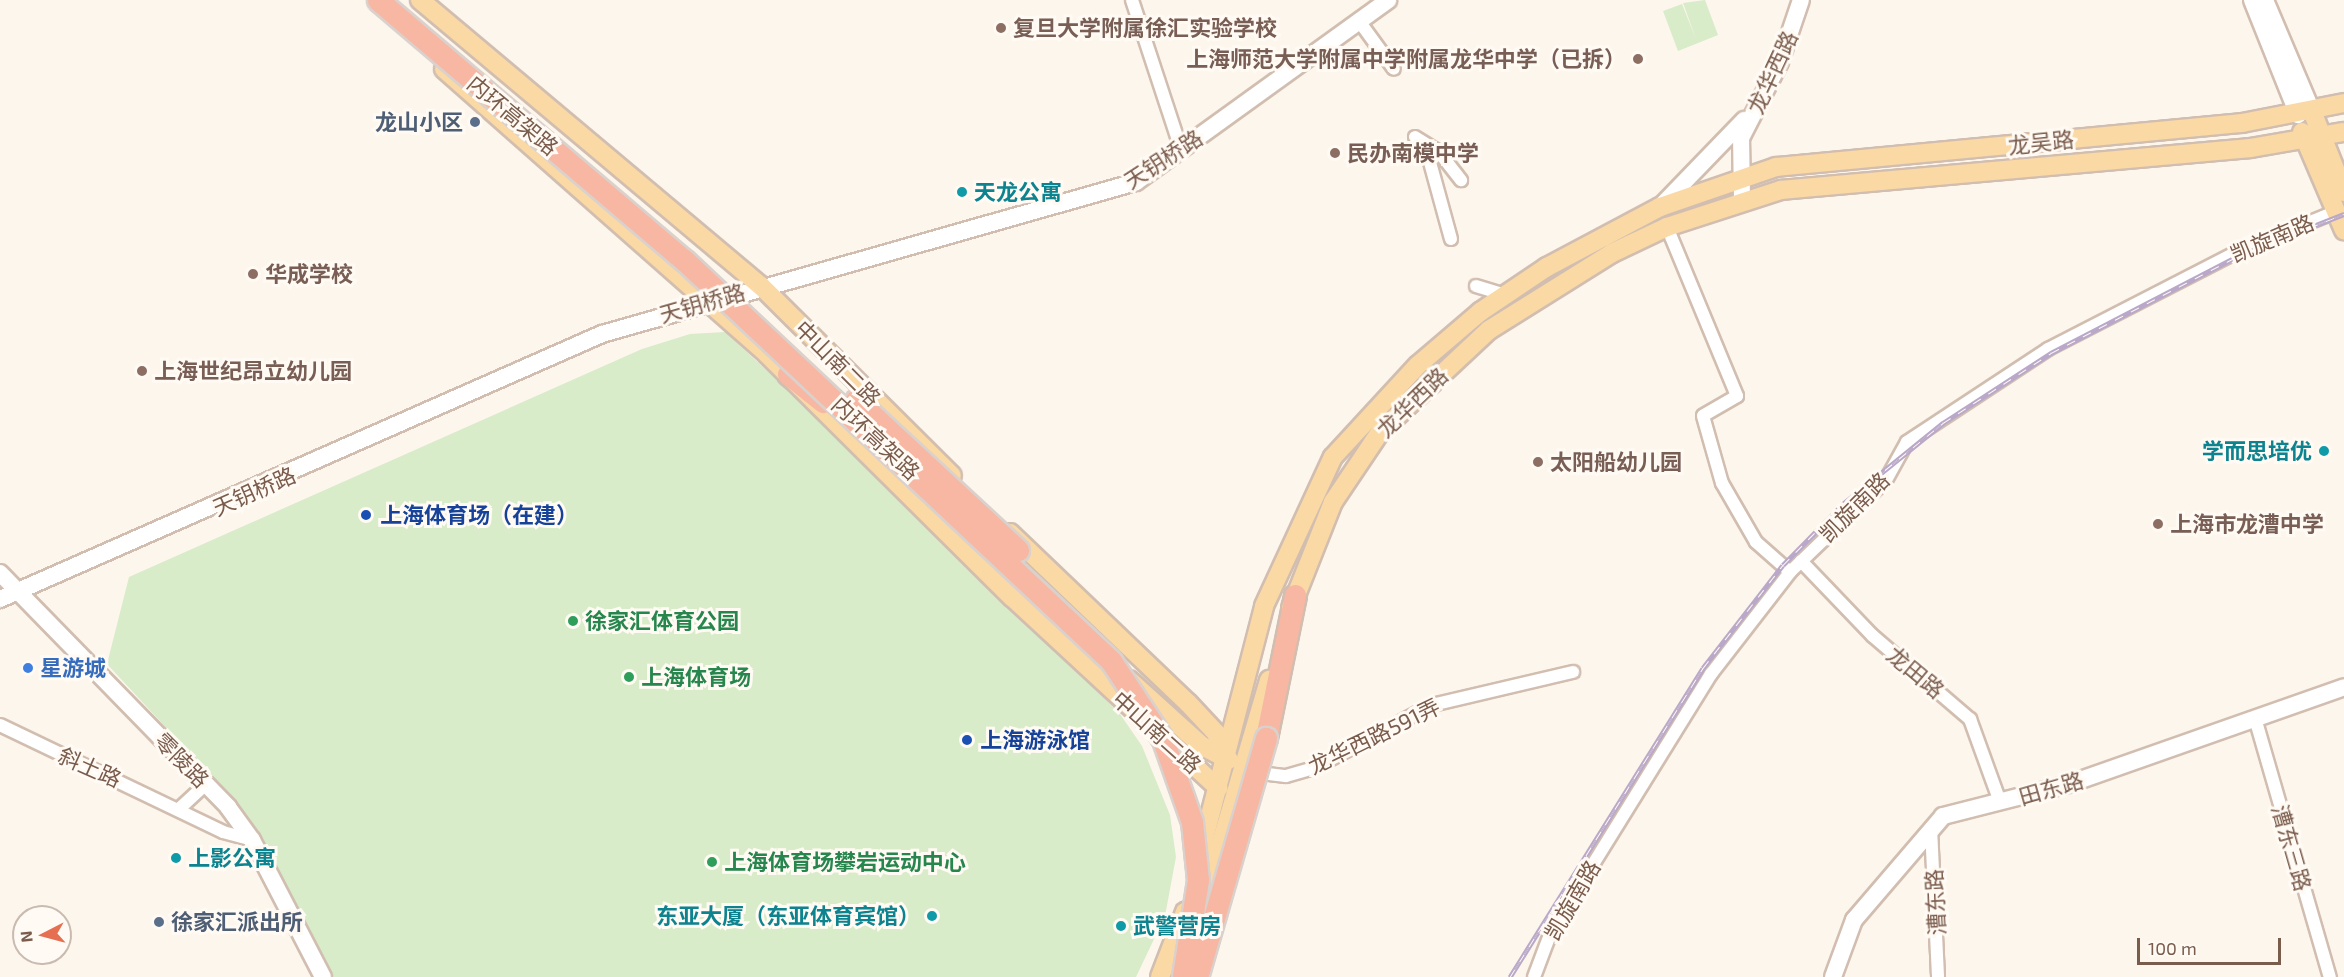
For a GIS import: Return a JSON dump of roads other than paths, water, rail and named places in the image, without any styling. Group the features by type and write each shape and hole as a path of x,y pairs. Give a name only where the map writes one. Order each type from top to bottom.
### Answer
{"highway":[{"name":"内环高架路","path":"378,0 684,260 1085,631 1133,688 1175,769 1192,822 1198,880 1183,977"},
{"name":"内环高架路","path":"395,0 696,256 925,462 1130,663 1174,735 1203,818 1211,886 1197,977"},
{"path":"788,374 1010,572 1031,581"},
{"path":"1197,977 1266,738 1295,595"}],"main road":[{"name":"中山南二路","path":"367,0 704,302 788,374 810,403 1012,598 1218,788"},
{"name":"中山南二路","path":"420,0 761,286 1188,703 1216,734 1225,757 1218,788 1174,953 1160,977"},
{"name":"龙吴路","path":"1738,178 1776,167 2305,113 2344,103"},
{"path":"2305,113 2335,212 2344,230"},
{"name":"龙吴路","path":"1742,199 1781,190 2313,140 2344,132"},
{"path":"2313,140 2344,192"},
{"name":"龙华西路","path":"1225,757 1264,606 1333,457 1418,365 1505,295 1660,207 1738,178"},
{"name":"龙华西路","path":"1245,771 1295,595 1333,501 1380,432 1489,330 1612,253 1667,227 1742,199"},
{"name":"中山南二路","path":"788,374 819,390 1202,746 1225,757 1245,771"},
{"path":"1177,977 1204,910 1245,771"}],"street":[{"path":"1132,0 1181,149"},
{"name":"天钥桥路","path":"0,599 567,349 704,302 1109,192 1136,182 1388,0"},
{"name":"龙华西路","path":"1742,199 1738,178 1741,138 1780,62 1800,0"},
{"path":"2252,0 2305,113"},
{"path":"2265,0 2305,113"},
{"path":"1359,21 1394,69"},
{"path":"1660,207 1756,105"},
{"path":"1415,137 1439,152 1461,180"},
{"path":"1428,155 1451,239"},
{"name":"凯旋南路","path":"1534,977 1551,932 1687,711 1790,572 1881,486 1907,442 1974,394 2200,270 2335,212"},
{"path":"1667,227 1737,396 1703,416 1722,483 1756,542 1790,572"},
{"path":"1476,286 1505,295"},
{"name":"龙田路","path":"1801,561 1873,636 1970,719 2000,802"},
{"name":"零陵路","path":"0,573 21,591 206,784 252,840 323,977"},
{"name":"龙华西路591弄","path":"1245,771 1286,776 1314,768 1432,705 1573,672"},
{"name":"田东路","path":"1833,977 1854,920 1931,826 1949,814 2000,802 2344,687"},
{"name":"漕东三路","path":"2254,718 2330,977"},
{"name":"斜土路","path":"0,725 179,809 252,840"},
{"path":"179,809 206,784"},
{"name":"漕东路","path":"1931,826 1938,977"}],"railway":[{"path":"1510,977 1703,668 1783,565 1843,504 1943,423 2051,353 2242,254 2344,214"}],"place":[{"name":"复旦大学附属徐汇实验学校","path":"1001,28"},
{"name":"上海师范大学附属中学附属龙华中学（已拆）","path":"1638,59"},
{"name":"龙山小区","path":"475,122"},
{"name":"民办南模中学","path":"1335,153"},
{"name":"天龙公寓","path":"962,192"},
{"name":"华成学校","path":"253,274"},
{"name":"上海世纪昂立幼儿园","path":"142,371"},
{"name":"学而思培优","path":"2324,451"},
{"name":"太阳船幼儿园","path":"1538,462"},
{"name":"上海体育场（在建）","path":"366,515"},
{"name":"上海市龙漕中学","path":"2158,524"},
{"name":"徐家汇体育公园","path":"573,621"},
{"name":"星游城","path":"28,668"},
{"name":"上海体育场","path":"629,677"},
{"name":"上海游泳馆","path":"967,740"},
{"name":"上影公寓","path":"176,858"},
{"name":"上海体育场攀岩运动中心","path":"712,862"},
{"name":"东亚大厦（东亚体育宾馆）","path":"932,916"},
{"name":"徐家汇派出所","path":"159,922"},
{"name":"武警营房","path":"1121,926"}]}
